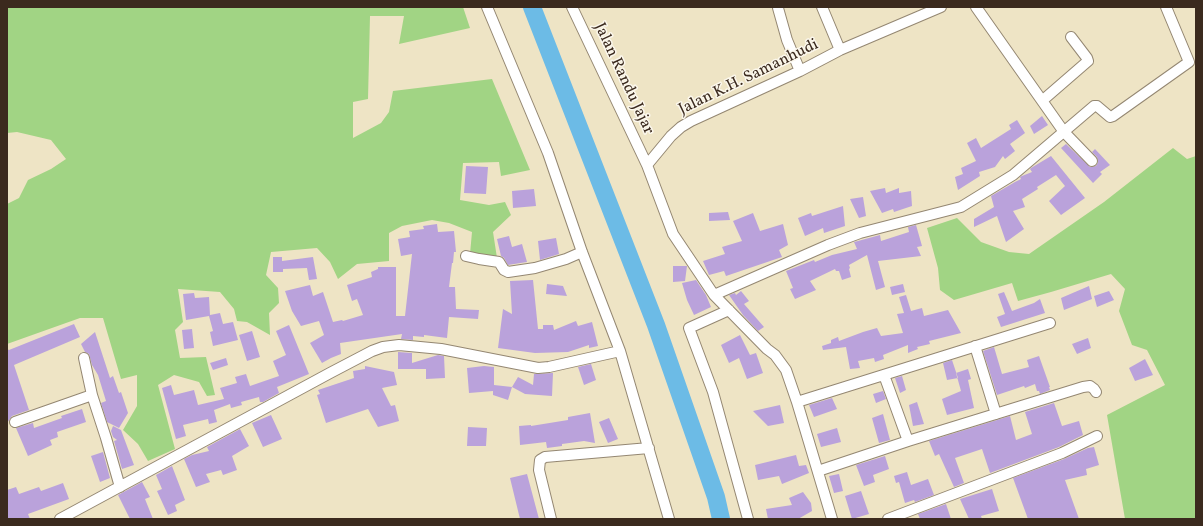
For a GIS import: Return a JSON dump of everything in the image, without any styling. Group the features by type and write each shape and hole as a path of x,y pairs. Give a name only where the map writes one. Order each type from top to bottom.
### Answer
{"street":[{"path":"487,7 548,152 582,252 620,351 669,519"},
{"name":"Jalan Randu Jajar","path":"572,7 647,164"},
{"path":"822,7 840,50"},
{"name":"Jalan K.H. Samanhudi","path":"647,164 671,136 681,127 717,108 800,71 840,50 941,7"},
{"path":"976,7 1043,100 1064,132 1092,161"},
{"path":"714,295 828,245 860,233 951,211 968,204 1013,175 1094,106 1097,106 1112,117 1188,62 1166,7"},
{"path":"778,8 787,40 800,71"},
{"path":"1043,100 1088,61 1071,37"},
{"path":"647,164 673,234 714,295 782,363 786,370 832,519"},
{"path":"466,256 479,260 499,262 505,272 535,268 569,258 582,252"},
{"path":"729,310 689,328 713,392 748,519"},
{"path":"797,402 1050,323"},
{"path":"62,518 330,373 372,351 383,347 399,345 441,349 538,368 549,367 620,351"},
{"path":"975,346 996,414"},
{"path":"84,358 92,396 120,487"},
{"path":"884,375 908,441"},
{"path":"818,471 908,441 1087,386 1094,389 1096,392"},
{"path":"15,422 92,396"},
{"path":"888,519 1062,453 1097,436"},
{"path":"551,519 539,470 540,460 545,457 649,448"}],"green space":[{"path":"7,7 463,7 470,28 399,44 404,16 370,16 368,99 353,102 353,138 381,123 389,112 393,91 492,79 530,170 501,176 499,162 463,163 460,200 489,205 505,202 511,215 493,232 497,258 470,254 472,232 449,223 432,220 402,226 389,233 389,261 357,264 338,279 330,262 317,248 271,252 266,275 278,288 279,303 269,313 270,335 247,322 237,321 234,309 220,292 178,289 183,322 175,330 180,358 206,357 215,395 207,396 199,382 174,375 158,385 175,449 148,461 138,444 123,430 137,406 137,375 121,379 103,318 80,318 7,344 7,204 19,198 28,180 51,169 66,159 51,140 17,132 7,133"},
{"path":"1173,148 1187,159 1196,156 1196,519 1125,519 1107,415 1165,385 1147,350 1132,345 1119,311 1125,289 1111,274 1018,301 1012,283 954,300 940,290 938,268 927,228 957,218 981,242 1009,252 1029,254 1104,202"}],"building":[{"path":"1042,116 1048,125 1034,134 1030,126"},
{"path":"1017,120 1025,133 1010,144 1015,151 1005,159 1003,156 995,167 979,172 980,176 958,190 955,177 963,174 961,168 976,161 967,143 976,138 981,148 1011,129 1009,125"},
{"path":"1066,144 1090,167 1096,166 1098,162 1097,157 1092,152 1095,149 1110,165 1100,172 1102,174 1093,183 1061,148"},
{"path":"1051,156 1085,198 1061,215 1049,201 1065,186 1056,175 1022,199 1025,207 1013,211 1024,229 1006,242 997,216 974,227 974,219 994,207 991,196 1021,179 1020,177 1032,172 1030,169 1031,168"},
{"path":"466,166 488,167 486,194 464,193"},
{"path":"885,188 886,193 899,188 899,193 911,191 912,206 894,212 893,209 882,213 870,191"},
{"path":"534,189 536,206 513,208 512,191"},
{"path":"863,197 866,216 859,218 850,199"},
{"path":"843,206 845,226 824,233 823,228 805,236 798,218 811,213 812,216"},
{"path":"728,212 730,220 709,221 709,213"},
{"path":"753,213 760,231 783,224 788,245 779,250 782,257 726,276 724,271 709,275 703,261 725,254 722,247 742,241 733,221"},
{"path":"437,224 438,232 454,231 456,252 454,252 449,287 455,287 456,309 479,310 478,319 449,317 447,338 424,335 424,337 413,336 413,340 401,339 402,334 340,343 341,354 322,363 310,343 324,335 319,321 301,326 292,311 285,291 310,285 313,296 323,292 333,322 343,321 363,315 357,299 352,301 347,285 372,277 371,272 378,269 378,267 396,267 396,316 405,316 412,254 401,256 398,239 410,237 409,231 424,229 423,226"},
{"path":"916,225 922,246 917,247 921,256 878,261 885,287 876,290 867,255 849,265 851,277 842,280 839,271 836,271 835,269 810,281 816,290 795,299 790,289 793,288 786,271 814,260 815,262 832,255 857,249 854,242 880,235 881,241 909,232 908,227"},
{"path":"509,236 512,247 522,244 527,262 508,265 501,256 497,239"},
{"path":"556,238 559,254 540,260 538,241"},
{"path":"273,257 282,257 282,261 313,257 317,279 309,280 307,268 283,269 283,272 273,272"},
{"path":"673,266 687,266 685,281 673,282"},
{"path":"533,280 538,329 543,329 543,325 553,325 554,330 576,321 578,326 592,322 598,346 589,348 589,345 568,352 535,353 498,348 503,309 512,314 510,281"},
{"path":"696,280 706,295 711,307 694,315 687,300 682,283"},
{"path":"547,284 563,286 567,296 546,294"},
{"path":"903,284 905,292 892,295 890,287"},
{"path":"1089,286 1092,299 1064,310 1061,298"},
{"path":"741,291 749,301 744,304 764,327 758,331 743,315 729,295 735,293 736,295"},
{"path":"1109,291 1114,300 1097,307 1094,296"},
{"path":"1004,292 1012,311 1034,303 1040,299 1045,313 1001,327 997,317 1005,314 998,294"},
{"path":"194,293 195,298 209,297 210,315 220,313 223,324 233,322 238,340 213,346 210,332 213,331 209,316 186,320 183,294"},
{"path":"906,295 911,311 922,308 924,316 948,310 961,333 929,341 930,344 917,347 918,349 908,353 908,345 883,355 884,359 875,362 874,358 858,361 860,368 850,369 846,347 823,350 822,346 831,343 831,340 838,337 839,341 877,328 881,336 903,333 897,314 904,313 899,297"},
{"path":"74,324 80,337 14,365 29,410 12,416 7,423 7,349 9,350"},
{"path":"289,325 309,374 277,387 279,393 263,402 260,402 259,397 241,402 242,405 231,408 230,404 214,410 217,422 209,424 208,419 183,425 186,436 176,439 162,388 171,385 174,395 194,390 198,405 224,399 220,388 237,383 235,377 246,374 250,386 279,376 273,361 286,355 276,331"},
{"path":"192,329 194,348 184,349 182,330"},
{"path":"252,331 260,357 247,361 239,335"},
{"path":"95,332 110,378 113,376 119,393 121,392 128,413 119,428 107,422 101,403 106,401 98,375 92,365 89,354 85,352 81,344"},
{"path":"740,335 750,355 756,353 763,373 747,379 739,358 729,363 721,345"},
{"path":"1088,338 1091,348 1077,354 1072,344"},
{"path":"994,347 1002,374 1029,367 1027,360 1039,356 1050,390 1040,394 1039,391 1037,391 1035,384 997,395 983,351"},
{"path":"398,352 412,353 412,363 438,355 444,356 445,378 426,379 426,369 398,369"},
{"path":"226,358 228,365 213,370 210,363"},
{"path":"1145,359 1153,375 1135,381 1129,368"},
{"path":"952,360 958,378 947,380 943,363"},
{"path":"591,364 596,380 584,385 578,367"},
{"path":"365,366 394,372 397,385 382,388 391,406 395,405 399,421 378,427 368,409 326,423 317,395 320,394 318,390 354,378 353,371 365,369"},
{"path":"484,366 494,367 494,385 512,387 508,400 493,395 493,391 469,393 467,368"},
{"path":"968,369 971,379 968,380 974,408 947,415 942,399 961,391 956,373"},
{"path":"553,373 552,396 525,394 512,387 518,377 533,385 534,374"},
{"path":"902,376 906,390 900,393 895,378"},
{"path":"883,391 886,399 876,403 873,394"},
{"path":"832,398 837,409 814,417 809,405"},
{"path":"917,402 924,424 913,426 909,405"},
{"path":"1054,403 1062,426 1079,421 1083,435 1059,447 990,473 982,449 955,458 964,483 954,487 939,454 935,456 929,441 1010,416 1016,440 1032,434 1025,412"},
{"path":"780,405 784,423 768,426 753,411"},
{"path":"82,409 86,422 57,432 58,437 50,440 52,445 28,456 16,428 33,423 34,428 62,418 61,416"},
{"path":"590,413 595,443 584,441 547,448 546,442 520,445 519,426 531,426 568,420 568,417"},
{"path":"883,414 890,440 879,443 872,418"},
{"path":"271,415 282,439 263,447 252,423"},
{"path":"609,418 618,439 608,443 599,422"},
{"path":"113,426 121,430 134,465 122,469 114,441 117,440 113,437 111,431"},
{"path":"468,427 487,428 486,446 467,446"},
{"path":"837,428 841,442 821,447 817,434"},
{"path":"240,429 249,446 232,456 237,470 223,475 221,470 206,474 210,482 196,487 184,459 192,455 209,451 207,447"},
{"path":"1094,447 1099,465 1086,469 1087,475 1065,480 1079,519 1028,519 1013,478 1064,459 1088,448"},
{"path":"103,452 110,478 100,482 91,456"},
{"path":"796,455 799,466 806,465 809,473 782,484 779,476 758,480 755,465"},
{"path":"885,456 889,469 873,475 875,482 864,486 856,465"},
{"path":"172,466 185,500 175,505 177,511 168,515 157,491 162,489 156,475"},
{"path":"907,472 911,485 928,479 934,495 915,502 914,500 905,503 899,482 896,483 894,476"},
{"path":"527,474 539,519 520,519 510,478"},
{"path":"839,474 843,491 834,493 829,476"},
{"path":"142,482 150,497 145,499 153,519 130,519 118,495"},
{"path":"63,483 69,499 28,514 30,519 7,519 7,490 16,487 19,494 39,487 41,491"},
{"path":"992,489 999,511 981,516 982,519 969,519 960,499"},
{"path":"861,491 869,514 852,519 845,496"},
{"path":"803,492 811,503 812,511 798,519 768,519 766,509 792,505 789,498"},
{"path":"946,504 951,519 920,519 918,514"}],"waterway":[{"path":"532,7 656,325 716,497 721,519"}]}
